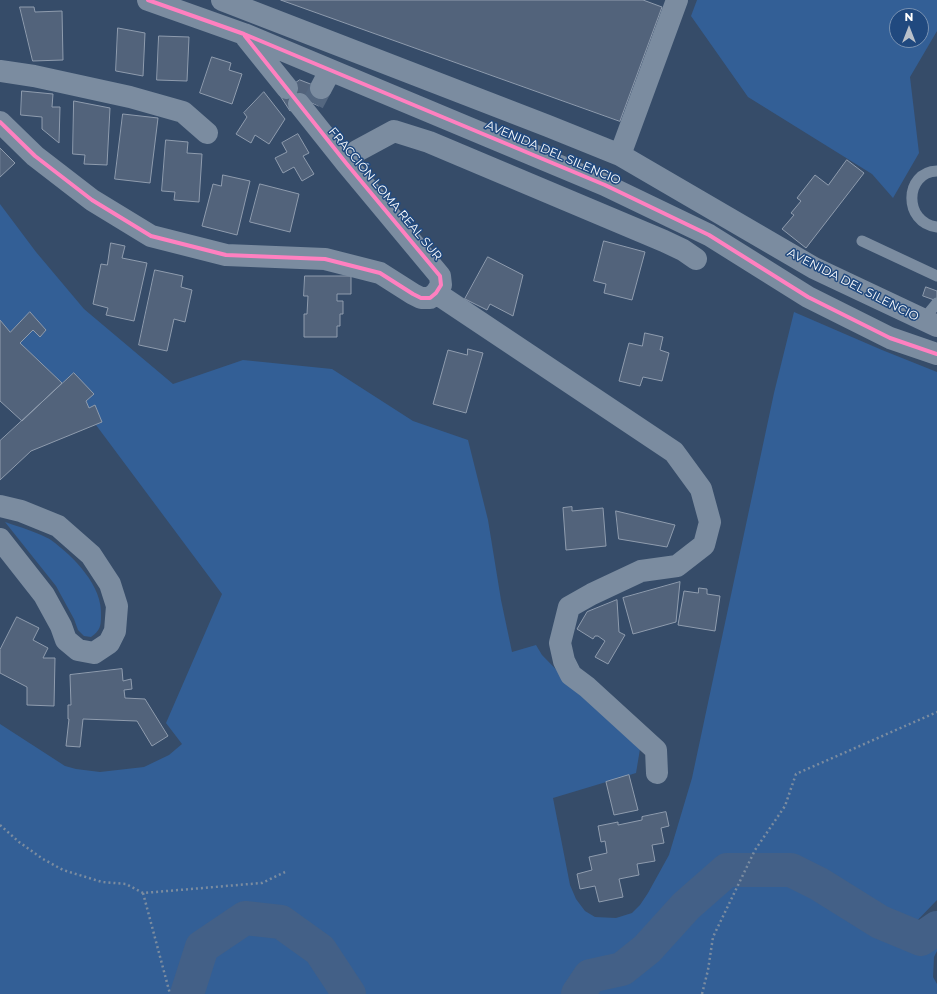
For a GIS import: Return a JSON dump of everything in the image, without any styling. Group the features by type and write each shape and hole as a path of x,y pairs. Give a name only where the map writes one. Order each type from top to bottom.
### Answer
{"street":[{"name":"AVENIDA DEL SILENCIO","path":"148,0 244,34 309,95 534,156 605,184 709,235 808,297 890,338 937,354"},
{"name":"AVENIDA DEL SILENCIO","path":"222,0 620,155 814,268 930,323"},
{"path":"620,155 677,0"},
{"name":"FRACCIÓN LOMA REAL SUR","path":"244,34 309,95 346,163 440,276 441,285 436,293"},
{"path":"0,71 34,76 130,97 183,112 207,133"},
{"path":"0,122 35,156 92,200 151,236 226,255 325,259 380,273 421,298 430,298 436,293 674,452 701,489 710,522 704,545 677,566 640,571 569,607 560,643 564,661 571,675 588,687 656,750 657,773"},
{"path":"534,156 548,126"},
{"path":"346,163 357,151 394,131 429,142 664,241 683,250 696,259"},
{"path":"0,506 21,511 58,526 91,555 110,584 116,606 115,631 109,643 94,653 78,650 66,640 61,626 44,595 0,539"}],"lane":[{"path":"937,171 925,174 918,180 911,198 912,207 922,222 930,226 937,227"},
{"path":"862,241 937,276"},
{"path":"930,323 937,302"}],"path":[{"path":"702,994 713,937 744,876 755,850 785,806 796,774 937,712"},
{"path":"0,825 19,842 42,859 64,870 102,882 126,884 143,893 262,883 284,872"},
{"path":"143,893 170,994"}],"shaded area":[{"path":"697,0 937,0 937,31 929,45 929,8 889,8 889,48 927,48 910,77 919,153 893,198 872,174 748,97 691,16"},
{"path":"0,204 36,252 84,309 173,384 243,360 332,369 413,421 468,440 488,520 501,600 512,652 536,645 542,655 581,695 640,749 636,773 553,798 570,885 576,899 585,911 595,917 616,918 632,913 640,905 648,893 669,855 692,778 774,393 794,312 937,372 937,900 911,927 937,942 937,951 934,957 933,977 937,984 937,994 0,994 0,724 65,766 76,769 100,772 144,767 169,755 182,744 166,723 222,594 96,425 102,422 95,405 89,408 74,373 62,383 20,343 33,330 40,337 46,330 30,312 10,332 0,320"},
{"path":"5,522 51,540 69,555 85,573 92,583 100,605 100,625 94,635 91,637 84,636 78,630 74,619 56,586"}],"building":[{"path":"281,0 643,0 662,7 620,121"},
{"path":"20,7 34,7 35,12 62,11 63,60 33,61"},
{"path":"118,28 145,33 143,76 116,71"},
{"path":"159,36 189,37 187,81 157,80"},
{"path":"212,57 231,63 229,70 242,74 232,104 200,93"},
{"path":"300,80 326,90 319,106 305,100 290,111 279,94"},
{"path":"22,91 53,94 52,107 60,107 59,143 42,129 42,117 21,115"},
{"path":"264,92 285,119 269,144 255,135 251,143 236,134 247,117 244,113"},
{"path":"74,101 110,108 107,165 84,164 85,155 73,154"},
{"path":"123,114 158,118 150,183 115,179"},
{"path":"298,134 309,153 303,156 314,174 302,181 294,167 283,173 275,158 287,152 282,143"},
{"path":"166,140 188,142 187,153 202,154 199,202 174,200 175,192 162,191"},
{"path":"0,148 15,163 0,177"},
{"path":"847,160 864,173 806,248 782,229 794,215 791,213 801,201 797,198 815,175 828,185"},
{"path":"223,175 250,181 237,235 202,226 213,184 221,186"},
{"path":"260,184 299,194 290,232 250,222"},
{"path":"604,241 645,252 632,300 604,293 606,284 594,281"},
{"path":"111,243 125,246 122,258 147,263 134,321 106,315 108,308 93,304 101,264 107,265"},
{"path":"488,257 523,275 513,316 490,304 487,310 465,299"},
{"path":"155,270 183,276 181,287 192,290 185,322 174,319 167,351 139,345"},
{"path":"305,276 351,276 351,294 337,294 337,301 343,301 343,314 340,314 340,326 337,326 337,337 304,337 304,314 307,314 308,296 304,296"},
{"path":"926,287 937,291 937,301 923,296"},
{"path":"30,312 46,330 40,337 33,330 20,343 62,383 22,421 0,401 0,320 10,332"},
{"path":"645,333 663,337 660,350 669,353 662,381 643,377 640,386 619,381 629,343 642,346"},
{"path":"468,349 483,353 466,413 433,404 448,350 467,355"},
{"path":"74,373 94,394 86,401 89,408 95,405 102,422 31,451 0,480 0,441"},
{"path":"572,507 572,511 603,508 606,546 566,550 563,508"},
{"path":"616,511 675,525 667,547 619,539"},
{"path":"680,582 676,622 633,634 623,598"},
{"path":"699,588 707,589 707,594 720,596 715,631 678,625 684,591 698,593"},
{"path":"617,600 619,632 625,635 608,664 595,657 605,641 598,636 595,636 593,639 577,629 587,612"},
{"path":"17,617 39,628 33,640 48,648 43,658 55,658 54,706 27,705 27,687 0,673 0,650"},
{"path":"122,669 123,681 131,679 132,689 124,690 125,698 145,699 168,736 152,746 137,721 83,719 80,747 66,746 69,719 68,705 71,705 70,675"},
{"path":"629,775 638,810 614,815 606,782"},
{"path":"666,812 669,826 661,828 664,843 652,845 655,861 637,864 639,875 619,879 623,897 599,902 595,886 580,889 577,874 592,870 589,857 607,853 605,841 601,842 598,826 618,822 618,825 642,820 642,817"}],"waterway":[{"path":"578,994 590,976 622,969 647,949 686,906 727,870 791,870 819,884 880,922 921,939 937,928"},
{"path":"187,994 202,947 245,918 281,922 320,950 349,994"}],"tunnel":[{"path":"313,103 321,88"}],"cycle path":[{"path":"148,0 244,34 605,185 709,235 808,297 890,338 937,354"},
{"path":"0,122 35,156 92,200 151,236 226,255 325,259 380,273 413,294 421,298 430,298 436,293 441,285 440,276 346,163 245,36"}]}
